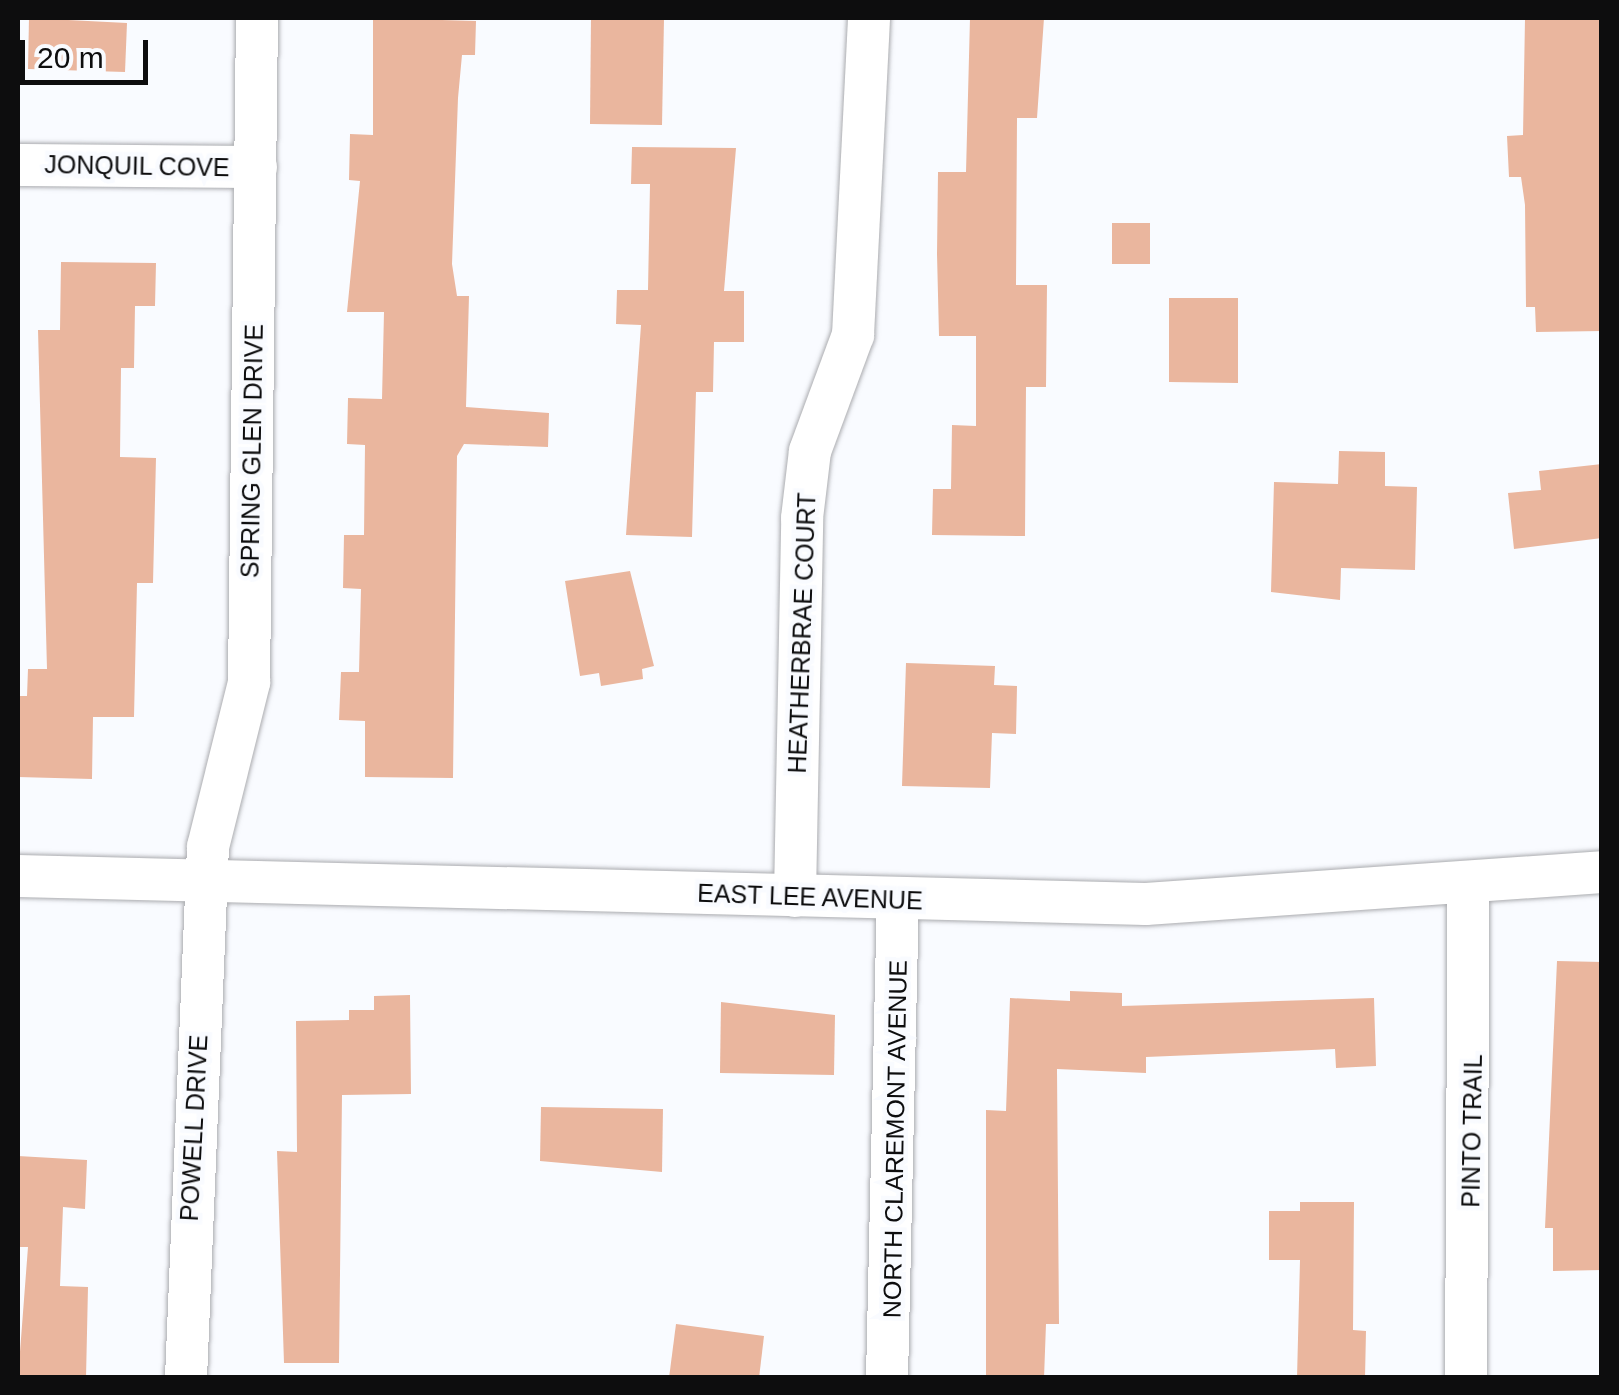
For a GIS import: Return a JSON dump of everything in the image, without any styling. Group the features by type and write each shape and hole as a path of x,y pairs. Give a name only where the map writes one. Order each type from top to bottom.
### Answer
{"street":[{"name":"SPRING GLEN DRIVE","path":"206,879 249,682 258,18"},
{"name":"HEATHERBRAE COURT","path":"795,896 802,518 810,451 853,334 869,18"},
{"name":"JONQUIL COVE","path":"18,165 256,167"},
{"name":"EAST LEE AVENUE","path":"18,876 898,901 1146,904 1602,872"},
{"name":"POWELL DRIVE","path":"186,1378 206,879"},
{"name":"PINTO TRAIL","path":"1466,1378 1470,884"},
{"name":"NORTH CLAREMONT AVENUE","path":"888,1378 898,901"}],"building":[{"path":"29,18 127,23 125,72 28,69"},
{"path":"373,18 476,21 475,55 462,55 452,264 457,296 469,296 466,407 549,413 548,447 464,444 457,456 453,778 365,777 365,721 339,720 341,672 359,672 361,589 343,588 344,535 364,535 365,445 347,444 348,398 382,399 384,312 347,312 360,181 349,180 350,134 373,135"},
{"path":"591,18 664,18 662,125 590,124"},
{"path":"970,18 1044,18 1037,118 1017,118 1016,285 1047,285 1046,387 1026,387 1025,536 932,535 933,489 951,489 952,425 976,426 976,336 939,336 937,254 938,172 966,172"},
{"path":"1525,18 1602,18 1602,331 1536,332 1535,307 1526,307 1525,205 1521,177 1509,177 1507,136 1523,135"},
{"path":"632,147 736,148 724,291 744,291 744,342 714,342 713,392 696,392 692,537 626,535 641,325 616,324 617,290 648,290 650,184 631,184"},
{"path":"1112,223 1150,223 1150,264 1112,264"},
{"path":"61,262 156,263 155,306 135,306 134,368 121,368 120,457 156,458 153,583 137,583 134,717 93,717 92,779 18,777 18,696 27,696 28,669 47,669 38,330 60,330"},
{"path":"1169,298 1238,298 1238,383 1169,382"},
{"path":"1339,451 1385,452 1385,486 1417,487 1415,570 1341,568 1340,600 1271,592 1274,482 1338,484"},
{"path":"1602,464 1602,538 1514,549 1508,493 1541,490 1539,471"},
{"path":"630,571 654,666 642,669 643,679 601,686 599,673 580,676 565,581"},
{"path":"906,663 995,666 994,685 1017,686 1016,734 992,733 990,788 902,786"},
{"path":"1557,961 1602,962 1602,1270 1553,1271 1553,1228 1545,1228"},
{"path":"1070,991 1122,993 1122,1006 1374,998 1376,1066 1336,1068 1335,1049 1146,1057 1146,1073 1057,1069 1059,1324 1046,1324 1044,1378 986,1378 986,1110 1006,1111 1010,998 1070,1001"},
{"path":"410,995 411,1094 342,1095 339,1363 284,1363 277,1151 297,1152 296,1021 349,1020 349,1010 374,1010 374,996"},
{"path":"721,1002 835,1015 834,1075 720,1073"},
{"path":"541,1107 663,1109 662,1172 540,1161"},
{"path":"18,1156 87,1160 85,1209 63,1207 60,1286 88,1287 86,1378 18,1378 28,1247 18,1247"},
{"path":"1300,1202 1354,1202 1353,1330 1366,1331 1365,1378 1297,1378 1300,1260 1269,1260 1269,1211 1300,1211"},
{"path":"676,1324 764,1336 759,1378 669,1378"}]}
